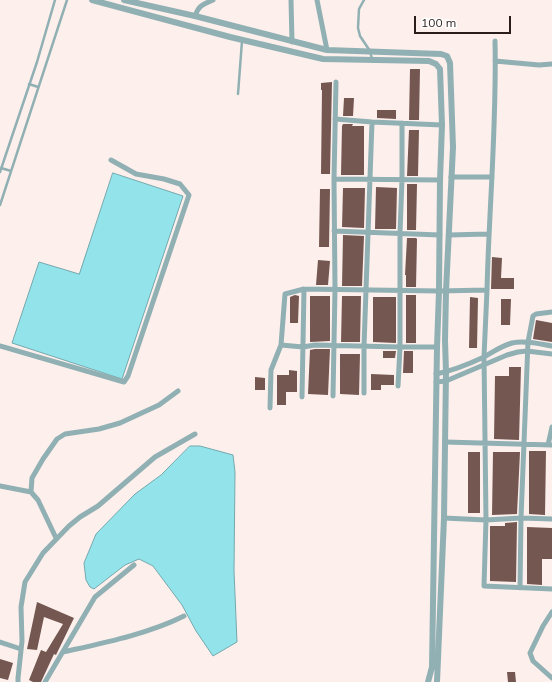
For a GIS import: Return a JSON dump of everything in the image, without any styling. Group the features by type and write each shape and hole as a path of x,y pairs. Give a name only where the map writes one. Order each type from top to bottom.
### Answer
{"street":[{"path":"92,0 242,40 323,59 429,61 436,64 440,69 442,125 440,236 446,381 444,518 437,682"},
{"path":"124,0 139,2 327,50 441,54 447,56 450,63 453,147 449,235 437,347 432,667 428,682"},
{"path":"195,16 201,5 213,0"},
{"path":"291,0 292,42"},
{"path":"317,0 327,50"},
{"path":"495,41 492,177 488,234 484,357 486,443 484,586 552,589"},
{"path":"495,61 539,65 552,64"},
{"path":"333,396 336,82"},
{"path":"335,118 372,122 442,125"},
{"path":"364,393 364,346 372,122"},
{"path":"398,386 400,347 399,290 402,123"},
{"path":"0,346 124,382 128,376 189,195 180,184 164,179 136,174 110,160"},
{"path":"451,177 492,177"},
{"path":"334,179 440,180"},
{"path":"334,231 440,236"},
{"path":"449,235 488,234"},
{"path":"270,408 272,370 281,346 285,294 304,288 443,291 487,290"},
{"path":"302,397 304,288"},
{"path":"520,588 521,518 528,342 533,316 536,314 552,312"},
{"path":"436,374 446,372 484,357 500,347 513,343 528,342 552,346"},
{"path":"281,346 303,347 315,345 334,345 437,347"},
{"path":"436,382 446,381 507,355 528,351 552,354"},
{"path":"31,492 32,478 42,459 57,439 65,434 99,429 120,423 159,404 178,391"},
{"path":"445,442 550,445 552,427"},
{"path":"18,682 21,649 22,607 25,582 43,553 56,538 80,517 98,506 155,457 195,434"},
{"path":"0,486 31,492 38,500 56,538"},
{"path":"444,518 486,520 552,518"},
{"path":"45,682 96,598 134,565"},
{"path":"552,612 530,653 533,661 552,678"},
{"path":"63,652 96,645 166,625 184,616"},
{"path":"0,642 21,649"}],"lane":[{"path":"0,172 37,62 55,0"},
{"path":"0,205 67,0"},
{"path":"364,0 359,9 358,28 360,36 370,51 372,60"},
{"path":"238,94 242,40"},
{"path":"29,84 38,87"},
{"path":"1,168 11,170"}],"water":[{"path":"113,173 183,196 122,379 12,343 39,262 79,274"},
{"path":"190,446 200,446 233,455 235,472 234,571 237,642 213,656 196,631 182,605 153,566 139,559 125,565 94,589 90,587 86,580 84,563 96,534 135,494 161,475"}],"building":[{"path":"410,69 420,69 419,120 409,120"},
{"path":"332,82 330,174 321,174 321,83"},
{"path":"344,98 354,98 353,116 343,116"},
{"path":"377,110 396,110 396,119 377,118"},
{"path":"343,124 364,126 364,175 341,175"},
{"path":"409,130 419,130 418,176 407,176"},
{"path":"407,184 417,184 416,230 407,230"},
{"path":"376,187 397,188 396,229 375,229"},
{"path":"343,188 365,188 364,228 342,227"},
{"path":"320,189 330,189 329,247 319,247"},
{"path":"343,235 364,236 362,286 342,286"},
{"path":"407,238 417,239 416,287 406,287 405,275"},
{"path":"492,257 502,258 501,278 514,278 514,289 491,289"},
{"path":"318,260 330,261 328,285 316,285"},
{"path":"295,295 299,296 298,323 290,323 290,297"},
{"path":"406,295 416,295 416,343 406,343"},
{"path":"310,296 330,296 330,341 310,342"},
{"path":"342,296 361,296 360,342 341,342"},
{"path":"373,297 396,297 396,343 373,342"},
{"path":"470,297 478,298 477,348 469,348"},
{"path":"501,299 511,299 510,325 501,325"},
{"path":"536,320 552,323 552,342 533,339"},
{"path":"330,349 328,395 308,394 310,350"},
{"path":"383,351 396,351 395,358 383,358"},
{"path":"404,351 413,351 413,373 403,373"},
{"path":"340,354 360,354 359,395 340,394"},
{"path":"509,367 521,367 519,440 494,439 495,376 509,376"},
{"path":"289,370 297,371 297,392 286,392 286,405 277,405 277,375 289,375"},
{"path":"371,374 394,375 394,385 381,385 381,390 371,390"},
{"path":"255,377 265,378 265,390 255,390"},
{"path":"529,451 546,451 545,515 529,514"},
{"path":"468,452 480,452 480,513 468,513"},
{"path":"493,452 520,452 517,514 492,515"},
{"path":"517,522 516,582 490,581 490,526 505,526 505,523"},
{"path":"527,527 552,528 552,559 542,559 542,585 527,584"},
{"path":"37,602 74,618 56,655 54,654 41,682 33,682 29,680 41,650 46,652 63,624 44,617 37,650 27,649"},
{"path":"0,659 13,663 8,680 0,678"},
{"path":"507,672 515,672 516,682 508,682"}]}
